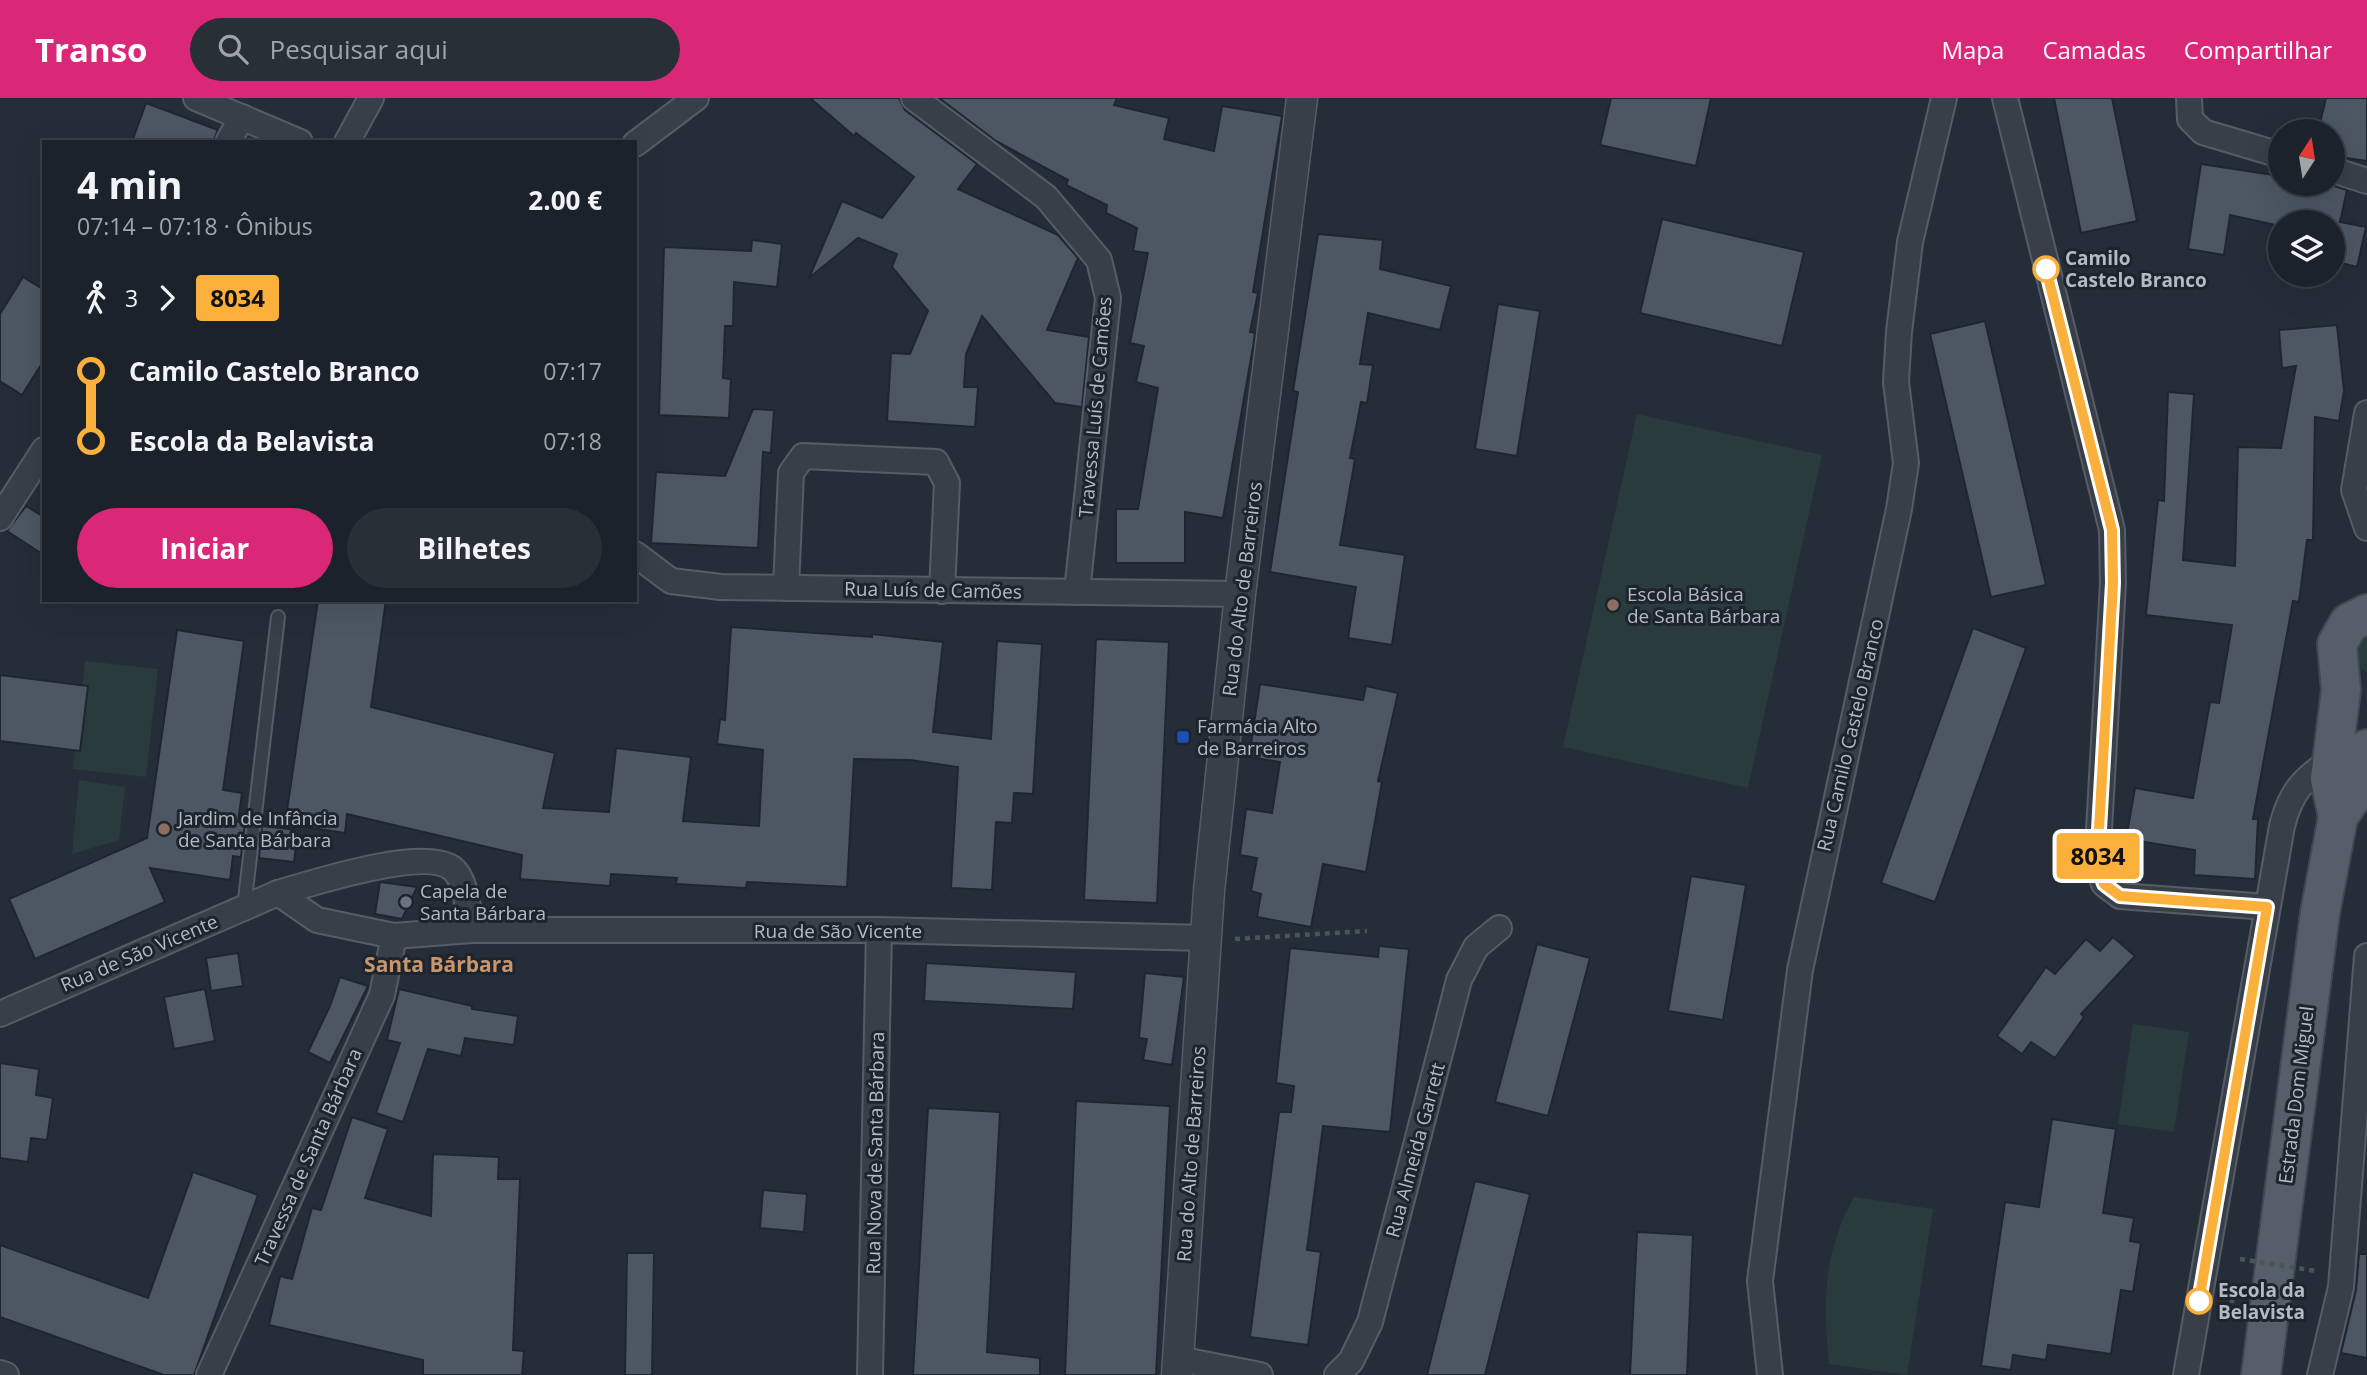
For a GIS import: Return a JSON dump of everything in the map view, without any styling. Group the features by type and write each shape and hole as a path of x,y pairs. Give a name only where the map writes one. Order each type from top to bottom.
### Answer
{"main road":[{"name":"Estrada Dom Miguel","path":"2261,1375 2320,912 2338,817 2356,790 2357,763 2342,690 2354,679 2337,657 2341,632 2365,611"}],"street":[{"path":"196,98 295,140"},
{"path":"637,142 696,98"},
{"name":"Travessa Luís de Camões","path":"914,98 1046,197 1099,260 1108,298 1077,592"},
{"name":"Rua do Alto de Barreiros","path":"1177,1367 1240,594 1302,98"},
{"name":"Rua Camilo Castelo Branco","path":"1770,1375 1760,1280 1800,970 1899,509 1906,463 1896,382 1899,332 1910,242 1944,98"},
{"path":"2005,98 2112,530 2113,583 2097,865 2104,884 2120,896 2267,907"},
{"path":"2189,98 2190,119 2203,132 2268,151"},
{"path":"348,140 361,102"},
{"path":"229,140 242,117"},
{"path":"2345,174 2367,181"},
{"path":"2367,413 2354,490 2367,528"},
{"path":"0,518 42,453"},
{"path":"786,588 791,473 803,456 936,461 947,483 942,592"},
{"name":"Rua Luís de Camões","path":"637,556 671,581 721,587 1240,594"},
{"path":"2186,1375 2267,907 2289,800 2303,781 2357,763"},
{"name":"Rua de São Vicente","path":"0,1014 278,893 406,861 441,863 453,869 461,879 472,930"},
{"name":"Rua de São Vicente","path":"278,893 317,920 394,936 472,930 879,930 1213,939"},
{"name":"Rua Almeida Garrett","path":"1337,1375 1351,1362 1370,1322 1459,980 1476,947 1499,928"},
{"name":"Rua Nova de Santa Bárbara","path":"870,1375 879,930"},
{"name":"Travessa de Santa Bárbara","path":"209,1375 382,995 394,936"},
{"path":"2320,1375 2341,1287 2367,956"},
{"path":"1177,1367 1260,1375"},
{"path":"0,1373 6,1375"}],"lane":[{"path":"244,908 278,617"}],"path":[{"path":"1213,939 1367,931"},
{"path":"2240,1259 2316,1270"}],"shaded area":[{"path":"1637,414 1822,455 1748,788 1563,747"},
{"path":"2367,630 2367,673 2358,666 2354,644"},
{"path":"85,661 158,669 146,777 73,769"},
{"path":"79,780 125,787 119,840 72,854"},
{"path":"2133,1024 2189,1032 2174,1132 2118,1124"},
{"path":"1854,1197 1933,1209 1907,1375 1829,1364 1826,1319 1828,1278 1836,1238"}],"building":[{"path":"810,98 899,98 905,110 977,164 958,189 1058,235 1078,258 1047,330 1089,337 1082,407 1055,403 982,316 966,354 964,387 978,387 975,427 887,421 891,353 910,354 928,311 892,267 897,254 858,238 809,278 842,201 882,218 914,177 856,133 854,136"},
{"path":"939,98 1117,98 1114,105 1169,118 1164,139 1214,151 1222,106 1282,116 1253,292 1258,293 1250,332 1255,333 1253,347 1223,518 1185,512 1185,563 1116,563 1116,509 1138,509 1158,388 1136,382 1144,346 1130,343 1148,253 1133,251 1137,228 1106,213 1107,205 1066,185 1068,180 996,141"},
{"path":"1611,98 1711,98 1696,166 1600,145"},
{"path":"2054,98 2112,98 2137,221 2081,233"},
{"path":"2326,98 2367,98 2367,161 2345,158 2345,119 2321,119"},
{"path":"146,103 218,130 214,140 133,140"},
{"path":"2201,164 2268,174 2268,196 2345,196 2347,190 2343,210 2268,210 2268,223 2230,215 2224,255 2188,249"},
{"path":"1662,219 1804,252 1782,346 1640,313"},
{"path":"2345,223 2366,227 2357,267 2345,264"},
{"path":"1318,234 1383,240 1380,269 1451,286 1440,330 1368,313 1360,364 1373,365 1367,403 1361,402 1350,458 1355,459 1340,545 1405,555 1392,645 1348,638 1356,587 1270,572 1298,392 1293,391"},
{"path":"752,240 782,244 777,287 734,282 733,326 725,326 723,378 731,379 729,418 659,415 664,247 751,251"},
{"path":"23,277 42,289 42,363 22,395 0,381 0,314"},
{"path":"1498,304 1540,311 1517,456 1475,449"},
{"path":"1985,321 2046,585 1991,597 1930,334"},
{"path":"2337,325 2344,391 2339,421 2315,417 2313,540 2307,540 2299,602 2293,601 2253,819 2258,819 2255,879 2194,875 2195,850 2126,839 2135,788 2193,798 2210,702 2219,703 2232,625 2146,615 2158,500 2164,501 2168,392 2194,394 2183,560 2235,566 2238,447 2281,448 2296,366 2282,368 2279,330"},
{"path":"753,409 774,410 771,453 763,452 758,548 651,543 656,472 725,476"},
{"path":"26,506 42,516 42,554 7,531"},
{"path":"318,602 386,602 371,707 555,753 543,808 609,812 616,748 691,757 683,821 759,826 763,750 717,744 720,719 725,720 731,627 872,637 872,634 943,642 933,732 991,739 997,641 1042,644 1033,794 1014,793 1012,823 996,822 992,890 951,888 958,767 910,760 854,759 847,887 747,882 746,888 676,884 677,878 611,874 610,886 520,879 522,855 347,814 345,833 285,824"},
{"path":"1973,628 2026,648 1935,902 1881,883"},
{"path":"177,630 244,641 223,790 242,793 238,822 245,823 241,857 233,856 230,880 150,868 165,902 35,959 9,899 147,838"},
{"path":"1096,639 1169,642 1157,903 1084,900"},
{"path":"0,675 88,686 80,751 0,741"},
{"path":"1260,684 1363,700 1366,686 1398,693 1378,781 1382,782 1366,872 1323,864 1311,927 1257,917 1261,894 1251,891 1257,858 1240,855 1246,809 1272,813 1280,762 1249,757"},
{"path":"262,826 298,830 294,862 259,858"},
{"path":"1691,876 1746,885 1723,1020 1668,1011"},
{"path":"380,882 417,887 402,919 375,914"},
{"path":"2113,937 2135,956 2081,1014 2084,1017 2055,1058 2031,1042 2022,1054 1997,1036 2046,967 2055,974 2086,939 2100,951"},
{"path":"1537,944 1590,958 1548,1116 1495,1102"},
{"path":"1379,946 1409,949 1390,1132 1323,1126 1307,1250 1321,1252 1308,1345 1250,1337 1279,1112 1291,1112 1294,1086 1276,1083 1290,948 1378,957"},
{"path":"238,953 243,986 211,991 206,958"},
{"path":"926,963 1076,972 1073,1009 924,1001"},
{"path":"1145,973 1184,977 1172,1065 1143,1060 1147,1039 1139,1038"},
{"path":"340,977 368,986 330,1063 308,1052 330,1006"},
{"path":"205,989 215,1041 174,1049 164,997"},
{"path":"399,989 472,1006 472,1009 518,1016 514,1045 465,1038 461,1056 428,1049 403,1122 376,1113 400,1043 387,1040"},
{"path":"0,1063 39,1069 36,1095 53,1098 47,1140 31,1138 28,1162 0,1158"},
{"path":"1076,1101 1170,1106 1156,1375 1065,1375"},
{"path":"928,1108 1000,1112 987,1352 1040,1358 1040,1375 913,1375"},
{"path":"352,1117 388,1129 365,1198 431,1216 433,1154 499,1157 498,1179 520,1179 513,1350 524,1351 522,1375 423,1375 423,1360 269,1325 280,1276 292,1279 312,1208 321,1210"},
{"path":"2052,1119 2116,1129 2103,1213 2134,1218 2130,1241 2141,1243 2133,1292 2121,1290 2111,1354 2048,1345 2046,1360 2013,1355 2011,1370 1981,1366 2005,1202 2039,1207"},
{"path":"193,1172 258,1195 194,1375 164,1375 0,1317 0,1245 148,1298"},
{"path":"1475,1181 1530,1194 1485,1375 1427,1375"},
{"path":"763,1190 807,1194 804,1232 760,1228"},
{"path":"1637,1232 1693,1235 1687,1375 1630,1375"},
{"path":"627,1253 654,1253 652,1375 625,1375"},
{"path":"2359,1254 2367,1254 2367,1358 2341,1353 2356,1290"}],"bus line":[{"name":"8034","path":"2046,269 2112,530 2113,583 2097,865 2104,884 2120,896 2138,900 2267,907 2199,1301"}],"place":[{"name":"Camilo Castelo Branco","path":"2046,269"},
{"name":"Escola Básica de Santa Bárbara","path":"1613,605"},
{"name":"Farmácia Alto de Barreiros","path":"1183,737"},
{"name":"Jardim de Infância de Santa Bárbara","path":"164,829"},
{"name":"Capela de Santa Bárbara","path":"406,902"},
{"name":"Escola da Belavista","path":"2199,1301"}],"district":[{"name":"Santa Bárbara","path":"439,965"}]}
